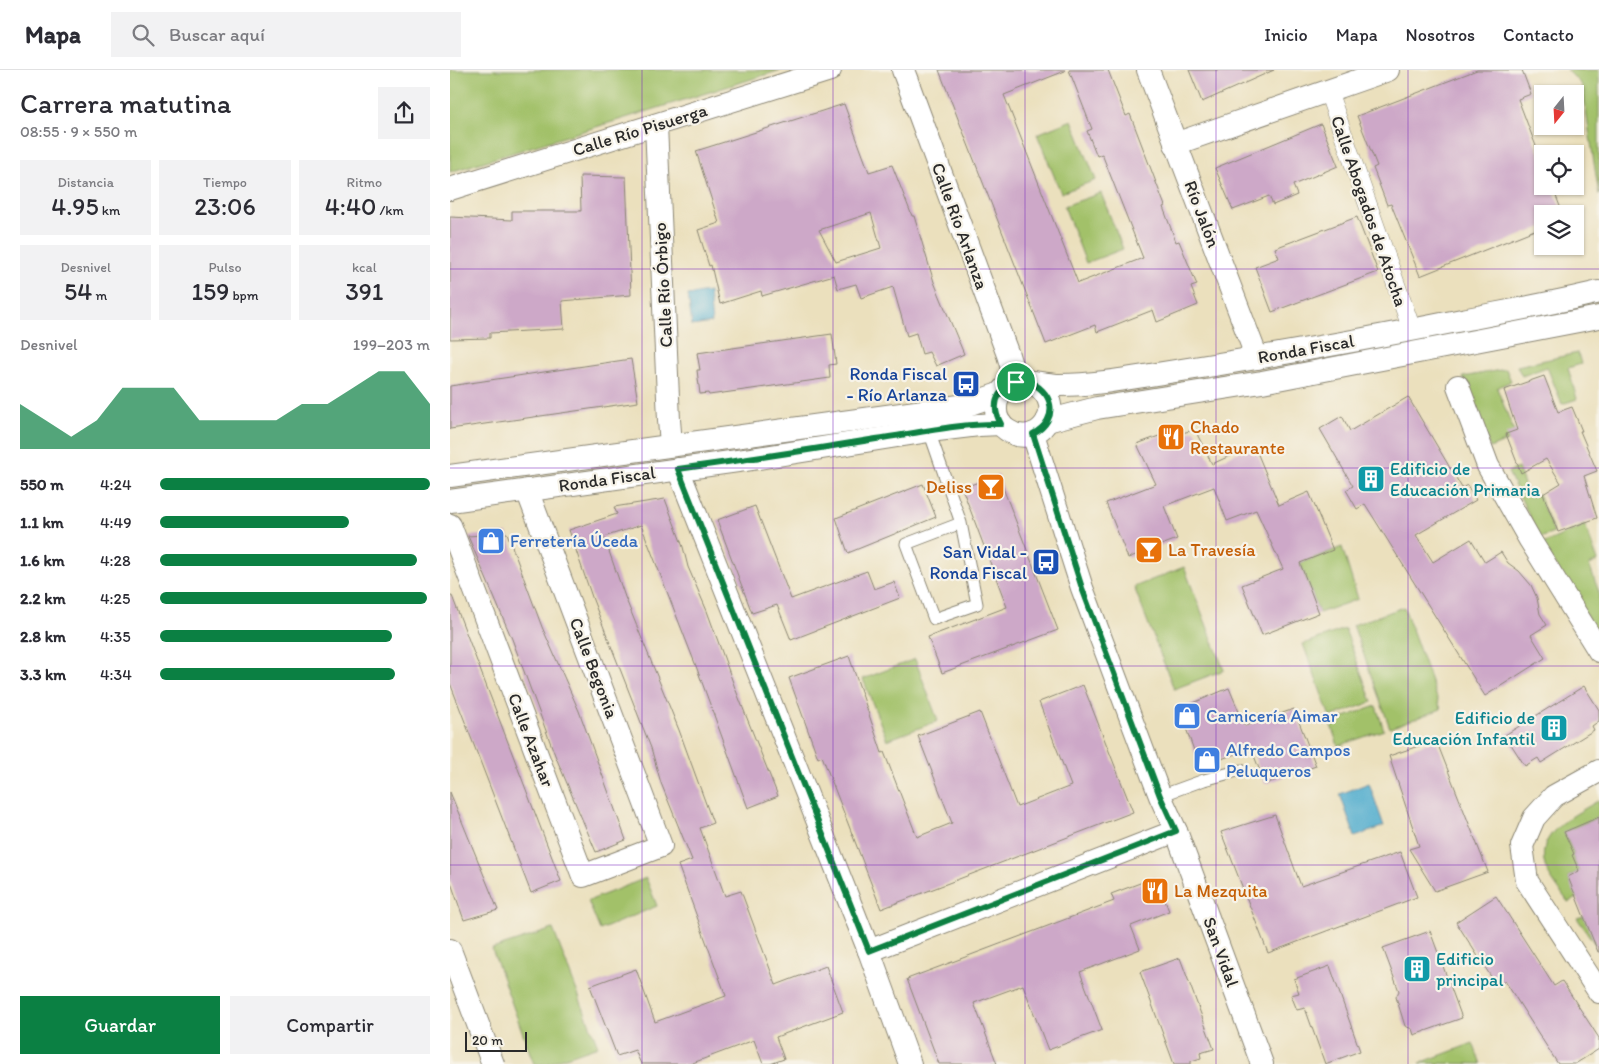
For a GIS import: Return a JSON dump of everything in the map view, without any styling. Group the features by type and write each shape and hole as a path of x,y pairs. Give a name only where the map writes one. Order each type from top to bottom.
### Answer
{"street":[{"name":"Calle Río Pisuerga","path":"450,189 830,70"},
{"name":"Calle Río Arlanza","path":"902,70 1008,355 1017,387"},
{"name":"Río Jalón","path":"1148,70 1257,358"},
{"path":"1175,144 1388,70"},
{"name":"Calle Abogados de Atocha","path":"1328,91 1412,330"},
{"name":"Calle Río Órbigo","path":"656,125 671,444"},
{"name":"Ronda Fiscal","path":"450,476 671,444 967,405 1017,387 1095,383 1257,358 1412,330 1587,295"},
{"name":"Ronda Fiscal","path":"1587,295 1573,301 1571,310 1576,318 1590,319"},
{"name":"Ronda Fiscal","path":"450,501 979,425 1001,424 1007,431 1024,436 1040,427 1096,408 1272,380 1590,319"},
{"path":"1458,386 1488,466 1530,540 1599,650"},
{"path":"1001,424 996,413 996,406 1017,387 1042,388 1050,404 1050,413 1040,427"},
{"name":"San Vidal","path":"1040,427 1082,588 1160,796 1176,831 1262,1064"},
{"path":"678,469 869,951 910,1064"},
{"name":"Calle Begonia","path":"527,490 661,846"},
{"name":"Calle Azahar","path":"450,525 583,876 661,846"},
{"path":"1599,771 1554,796 1534,818 1522,846 1527,882 1599,992"},
{"path":"869,951 1176,831"},
{"path":"450,950 492,1064"}],"lane":[{"path":"929,431 961,524 977,604 934,619 906,544 961,524"},
{"path":"1160,796 1204,780 1241,770"}],"green space":[{"path":"450,70 781,70 450,172"},
{"path":"1567,70 1599,70 1599,195 1584,98 1584,85"},
{"path":"1072,120 1096,180 1061,193 1037,134"},
{"path":"1101,193 1123,249 1086,263 1064,206"},
{"path":"1578,353 1581,364 1568,368 1577,399 1562,404 1547,367 1522,376 1517,366"},
{"path":"1506,369 1511,381 1497,388 1514,431 1509,440 1490,448 1463,377"},
{"path":"1518,468 1529,497 1538,494 1554,533 1540,538 1508,472"},
{"path":"1585,525 1598,561 1589,565 1599,592 1599,637 1542,544"},
{"path":"1342,547 1358,599 1319,613 1300,563"},
{"path":"1184,567 1224,670 1174,689 1134,587"},
{"path":"1404,607 1441,709 1390,728 1353,625"},
{"path":"1345,629 1372,702 1330,717 1303,644"},
{"path":"915,659 938,721 887,740 863,679"},
{"path":"1376,706 1384,730 1338,746 1330,722"},
{"path":"1599,800 1599,817 1564,832 1579,871 1568,877 1577,898 1568,902 1545,866 1544,854 1546,843 1552,834 1569,818"},
{"path":"646,878 657,906 600,930 588,901"},
{"path":"1584,916 1599,950 1577,918"},
{"path":"553,929 598,1046 546,1064 534,1064 492,949"},
{"path":"1473,1043 1481,1064 1420,1063"}],"water":[{"path":"709,292 712,323 692,326 688,295"},
{"path":"1369,783 1384,826 1355,837 1340,794"}],"building":[{"path":"939,70 1065,70 1004,95 1078,283 1143,258 1102,154 1097,156 1087,131 1092,129 1069,70 1108,70 1126,116 1130,114 1165,206 1163,207 1176,242 1179,241 1197,285 1191,287 1198,305 1157,322 1153,310 1097,332 1095,325 1046,344"},
{"path":"1189,70 1274,70 1202,102"},
{"path":"1477,70 1522,70 1531,94 1518,99 1536,145 1534,145 1534,195 1556,195 1559,205 1534,205 1534,230 1420,276 1391,204 1387,205 1373,168 1377,166 1357,116"},
{"path":"844,104 869,172 892,165 912,216 914,216 934,282 964,354 936,366 929,352 922,354 916,333 907,336 893,287 861,298 856,284 838,289 834,275 762,296 761,291 720,304 711,265 709,266 698,230 719,223 696,151","holes":["871,213 881,248 836,262 819,230"]},
{"path":"1321,124 1338,166 1293,185 1297,195 1273,205 1269,196 1233,210 1215,168"},
{"path":"580,176 626,177 631,295 562,301 564,329 490,333 490,338 450,339 450,217 512,220 512,211 581,211"},
{"path":"1357,217 1378,272 1272,312 1255,267 1279,258 1275,248"},
{"path":"832,334 836,364 829,365 830,378 709,395 708,393 700,394 697,370 700,370 697,353"},
{"path":"631,359 638,402 450,429 450,386"},
{"path":"1544,376 1558,412 1572,407 1597,471 1584,476 1597,518 1558,532 1543,494 1561,483 1546,459 1521,473 1506,434 1517,430 1504,390"},
{"path":"1408,397 1462,488 1467,485 1476,500 1416,535 1433,562 1471,539 1485,562 1501,552 1508,563 1519,571 1531,585 1537,598 1540,614 1547,625 1531,635 1545,658 1485,696 1365,504 1357,509 1346,490 1353,486 1320,429 1342,416 1350,431"},
{"path":"1178,429 1181,433 1195,430 1212,464 1254,445 1279,505 1309,492 1333,550 1300,563 1319,613 1262,635 1242,585 1283,569 1256,510 1227,521 1214,487 1164,506 1177,539 1128,558 1106,503 1156,484 1137,444"},
{"path":"998,475 1058,630 942,673 928,637 1007,607 962,488"},
{"path":"923,484 936,517 848,553 836,518"},
{"path":"665,499 683,547 688,567 707,611 778,796 748,808 696,666 641,525 604,537 625,597 679,730 713,823 700,828 725,896 741,891 776,985 826,966 843,1012 776,1037 784,1059 770,1064 763,1064 754,1040 690,1064 641,1064 635,1050 617,1056 590,986 636,969 655,1022 726,996 678,865 692,860 661,783 651,748 593,600 569,530 617,514 614,507"},
{"path":"755,506 791,599 867,571 874,589 894,582 900,598 791,640 777,605 752,613 717,520"},
{"path":"507,533 542,627 579,711 626,840 596,852 555,755 512,639 468,536"},
{"path":"450,596 452,596 561,881 531,893 450,683"},
{"path":"849,656 882,753 884,752 917,837 952,823 918,736 980,712 1017,807 1071,786 1039,702 1083,685 1133,812 881,909 822,756 818,758 789,678"},
{"name":"Edificio de Educación Infantil","path":"1584,686 1599,710 1599,721 1592,726 1594,730 1541,763 1538,758 1525,766 1505,735"},
{"path":"1229,688 1245,726 1294,709 1316,766 1265,784 1251,748 1200,767 1179,709"},
{"path":"1436,740 1488,872 1435,891 1409,849 1419,846 1389,756"},
{"path":"450,792 498,910 464,920 450,880"},
{"path":"1275,815 1301,886 1400,852 1417,897 1268,953 1221,832"},
{"path":"1599,817 1598,952 1568,877 1579,871 1564,832"},
{"path":"1156,877 1169,911 1131,926 1140,949 1080,972 1102,1030 1048,1050 1023,985 974,1003 997,1064 939,1064 907,979 1114,901 1111,894"},
{"path":"1496,896 1554,986 1562,981 1599,1038 1599,1049 1575,1064 1558,1064 1505,981 1497,986 1456,922"},
{"name":"Edificio principal","path":"1430,931 1462,1018 1414,1035 1412,1029 1405,1026 1396,997 1399,991 1383,948"},
{"path":"1180,958 1214,1049 1200,1053 1201,1058 1191,1061 1191,1064 1174,1064 1140,972"},
{"path":"1330,966 1360,1051 1325,1064 1305,1008 1297,1010 1291,995 1299,993 1294,979"}],"place":[{"name":"Ronda Fiscal - Río Arlanza","path":"966,384"},
{"name":"Chado Restaurante","path":"1171,437"},
{"name":"Edificio de Educación Primaria","path":"1371,479"},
{"name":"Deliss","path":"991,487"},
{"name":"Ferretería Úceda","path":"491,541"},
{"name":"La Travesía","path":"1149,550"},
{"name":"San Vidal - Ronda Fiscal","path":"1046,562"},
{"name":"Carnicería Aimar","path":"1187,716"},
{"name":"Edificio de Educación Infantil","path":"1554,728"},
{"name":"Alfredo Campos Peluqueros","path":"1207,760"},
{"name":"La Mezquita","path":"1155,891"},
{"name":"Edificio principal","path":"1417,969"}],"route":[{"path":"1026,381 1035,384 1042,388 1047,395 1050,413 1044,426 1033,434 1082,588 1160,796 1176,831 869,951 686,494 678,469 929,431 1001,424 996,413 999,394 1004,388 1016,382 1026,381"}]}
